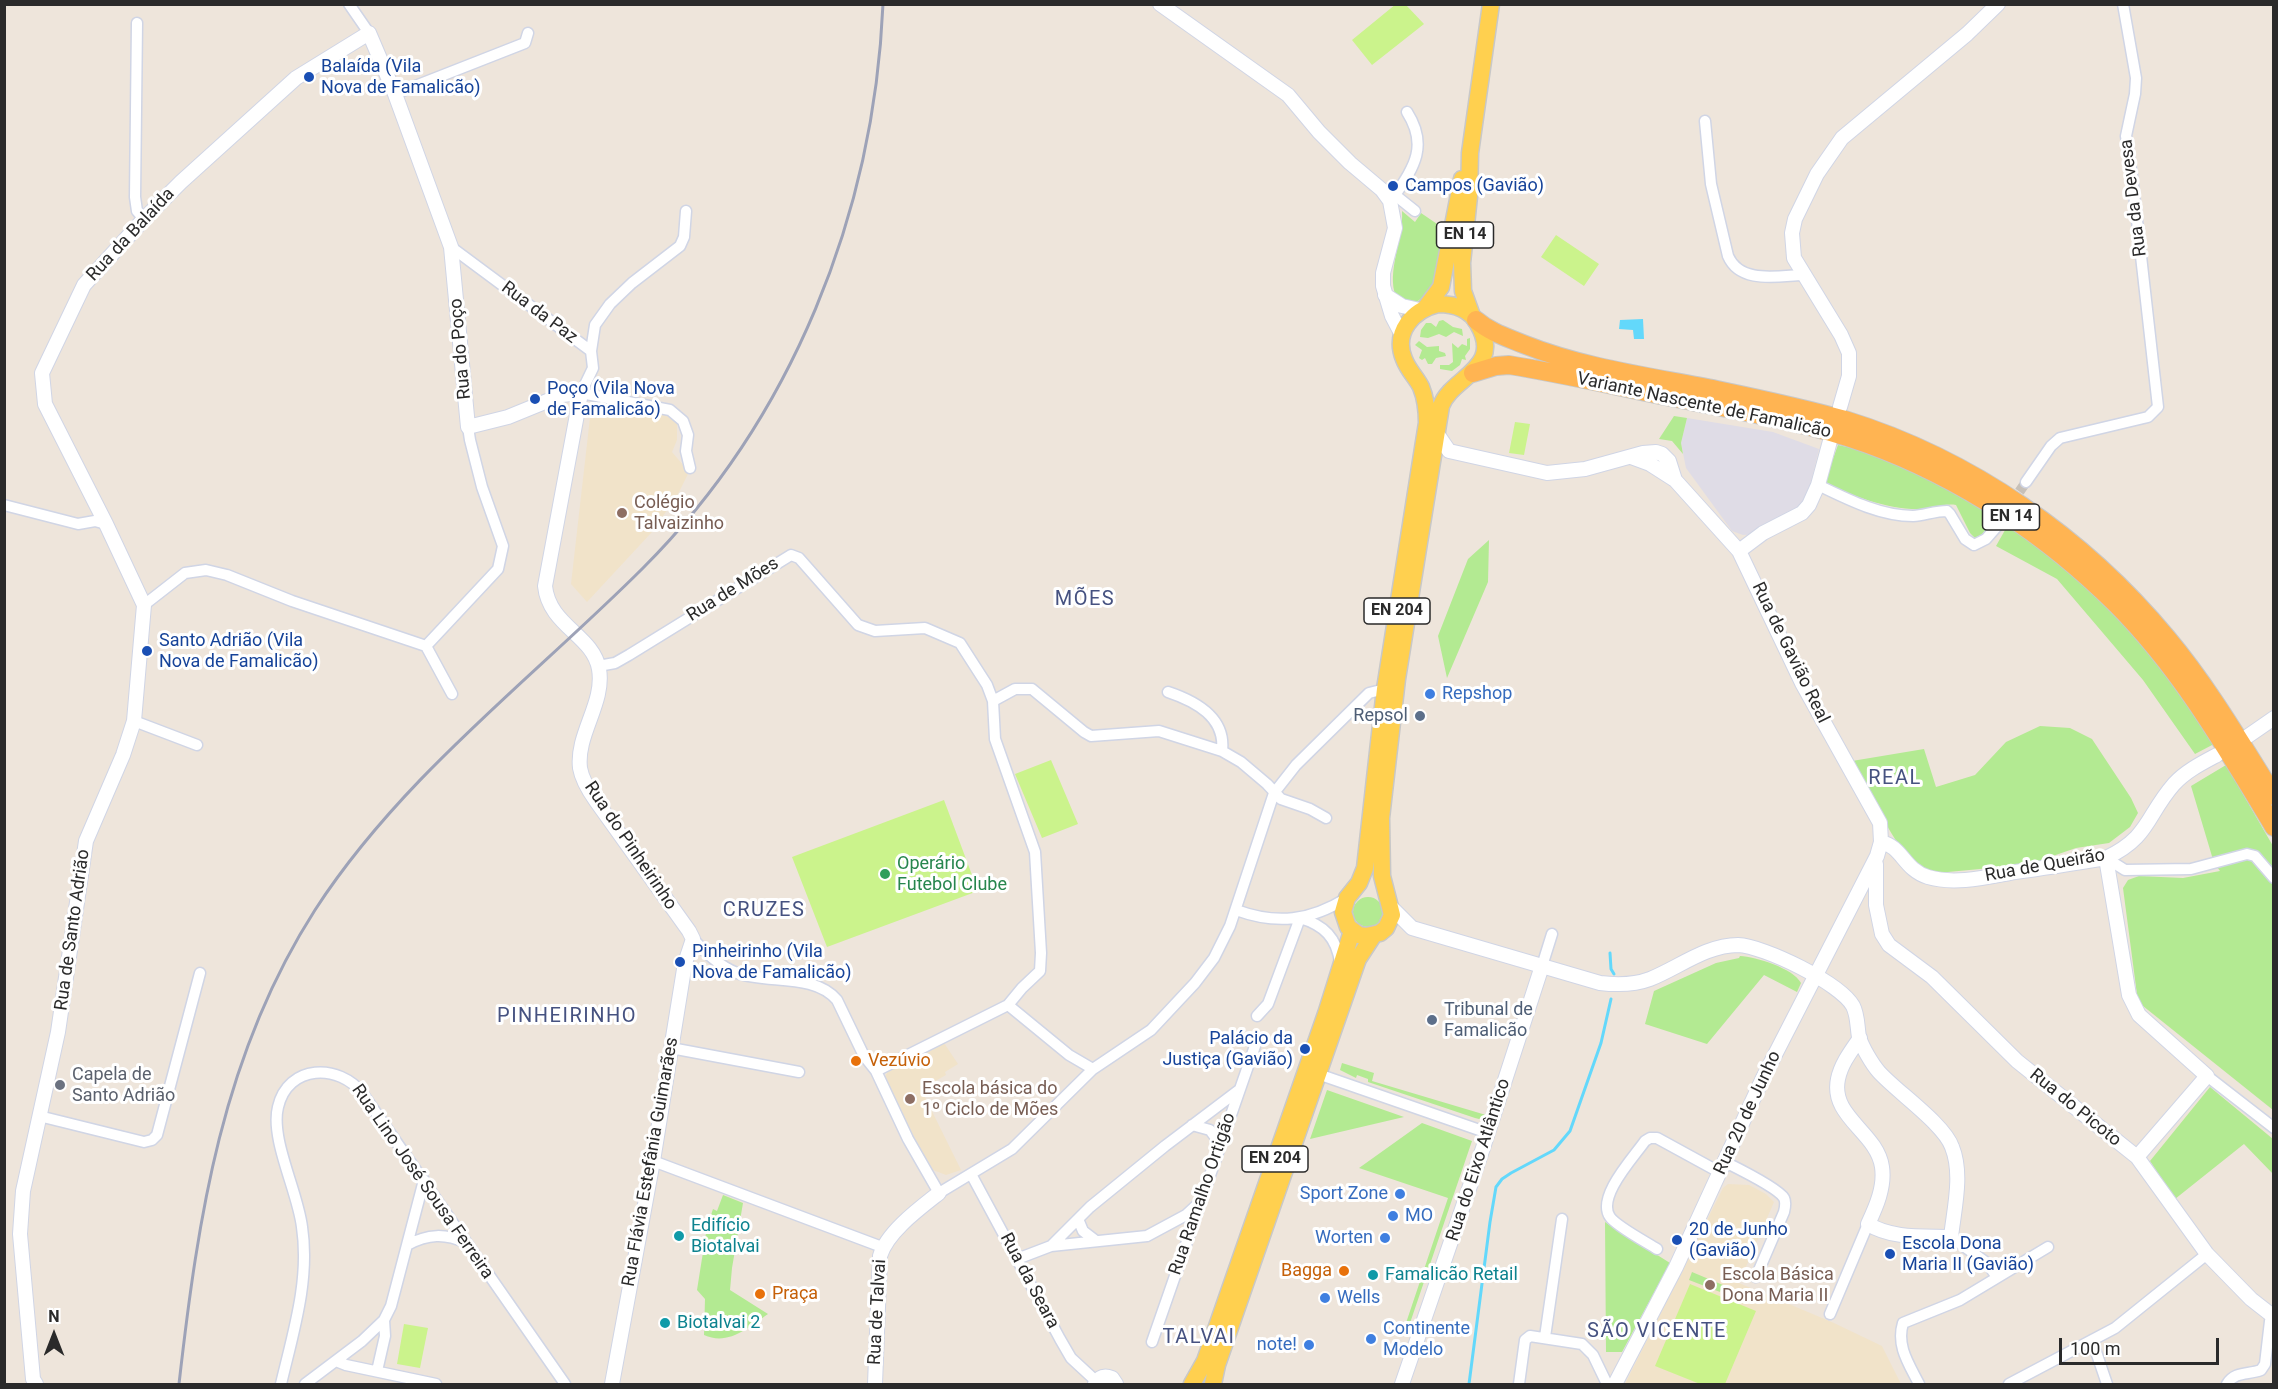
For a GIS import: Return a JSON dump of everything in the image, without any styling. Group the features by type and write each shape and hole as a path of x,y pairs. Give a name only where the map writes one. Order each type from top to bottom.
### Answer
{"highway":[{"name":"Variante Nascente de Famalicão","path":"1474,318 1488,330 1539,351 1581,364 1778,403 1846,421 1915,447 1956,466 2007,496 2081,550 2144,612 2180,654 2215,703 2274,796"},
{"name":"Variante Nascente de Famalicão","path":"1467,378 1496,366 1509,365 1764,415 1866,444 1908,460 1948,480 1998,509 2037,536 2077,567 2117,605 2172,668 2236,764 2274,827"}],"main road":[{"name":"EN 14","path":"1415,376 1437,386 1449,386 1467,378 1480,364 1484,353 1482,330 1466,303 1462,278 1470,153 1491,4"},
{"name":"EN 14","path":"1402,334 1406,325 1441,287 1458,194 1470,153"},
{"name":"EN 14","path":"1423,309 1438,304 1450,304 1462,308 1474,318"},
{"path":"1402,334 1403,357 1415,376"},
{"name":"EN 204","path":"1192,1384 1205,1361 1353,931 1344,920 1343,912 1350,895 1362,877 1367,860 1385,689 1427,423 1427,406 1422,388 1415,376"},
{"name":"EN 204","path":"1213,1384 1217,1365 1358,959 1376,934 1390,922 1390,903 1382,868 1381,818 1397,680 1444,399 1467,378"},
{"path":"1350,895 1360,889 1376,889 1390,903"},
{"path":"1353,931 1359,935 1376,934"}],"street":[{"path":"349,4 369,33"},
{"path":"1160,4 1288,94 1319,132 1350,163 1389,195 1415,211"},
{"path":"1840,407 1849,376 1849,353 1841,335 1802,275 1792,252 1792,233 1798,211 1832,150 1849,131 1967,34 1998,4"},
{"name":"Rua da Devesa","path":"2026,482 2051,446 2060,438 2148,417 2158,406 2132,176 2126,144 2136,78 2123,4"},
{"path":"137,23 135,197 138,211 144,219"},
{"name":"Rua do Poço","path":"369,33 395,94 451,247 470,440 482,487 503,546 498,569 426,646"},
{"name":"Rua da Balaída","path":"144,605 45,404 42,373 84,285 144,219 296,78 369,33"},
{"path":"395,94 525,43 528,33"},
{"path":"1389,195 1413,170 1418,152 1416,126 1407,112"},
{"path":"1705,121 1711,184 1728,256 1733,266 1751,275 1802,275"},
{"path":"1389,195 1395,228 1383,273 1385,296 1402,334"},
{"path":"591,351 595,325 610,304 632,283 680,246 684,237 686,212"},
{"name":"Rua da Paz","path":"451,247 591,351 593,368 581,393"},
{"path":"1385,296 1402,306 1423,309"},
{"path":"468,427 508,417 562,395 581,393 670,410 683,421 688,435 686,452 690,468"},
{"path":"581,393 545,586 549,606 585,645 598,666"},
{"path":"1432,464 1449,452 1437,432"},
{"path":"1739,551 1764,533 1802,513 1809,505 1818,485 1830,441"},
{"name":"Rua de Gavião Real","path":"1449,452 1547,473 1585,469 1631,457 1667,458 1675,480 1739,551 1802,683 1880,823 1881,842"},
{"path":"1818,485 1863,506 1898,514 1912,516 1947,511 1965,539 1974,545 1983,542 2000,523"},
{"path":"4,505 78,524 95,521 106,524"},
{"name":"Rua de Mões","path":"598,666 615,663 629,656 791,555 799,558 858,625 875,632 925,628 960,643 987,685 993,701"},
{"path":"144,605 185,573 206,570 227,575 292,601 426,646 452,694"},
{"name":"Rua de Santo Adrião","path":"36,1384 33,1380 20,1234 23,1191 58,1032 86,841 123,755 134,721 144,605"},
{"name":"Rua do Pinheirinho","path":"598,666 600,682 598,694 580,759 583,778 596,801 693,939 714,959 738,973 799,982 832,994 864,1056 876,1071 908,1139 939,1193"},
{"path":"876,1071 1008,1005 1040,971 1035,852 995,739 993,701 1015,689 1032,689 1091,736 1159,731 1222,750 1241,762 1281,799 1310,809 1326,818"},
{"path":"939,1193 1012,1149 1093,1069 1142,1037 1176,1004 1215,958 1236,910 1274,793 1296,765 1369,693 1385,689"},
{"path":"1168,692 1201,707 1210,714 1221,732 1222,750"},
{"path":"2248,736 2274,718"},
{"path":"134,721 197,745"},
{"name":"Rua de Queirão","path":"1881,842 1894,848 1917,873 1945,881 2106,858 2135,841 2176,782 2194,768 2217,756"},
{"name":"Rua 20 de Junho","path":"1614,1384 1676,1267 1762,1080 1877,856 1881,842"},
{"path":"2106,858 2125,870 2191,869 2247,854 2255,856 2274,878"},
{"name":"Rua do Picoto","path":"1877,856 1876,905 1882,934 1889,945 1932,977 2017,1060 2137,1157 2207,1254 2251,1299 2273,1317"},
{"path":"2106,858 2129,995 2134,1008 2206,1076 2274,1128"},
{"name":"Rua do Picoto","path":"1862,886 1871,895 1876,905"},
{"path":"1236,910 1266,919 1300,918 1324,912 1350,895"},
{"path":"1390,903 1412,928"},
{"path":"1300,918 1317,925 1332,937 1341,968"},
{"path":"1257,1016 1268,1004 1300,918"},
{"path":"1376,934 1412,928 1600,983 1618,985 1649,980 1711,950 1737,945 1769,952 1815,974 1851,1002 1856,1013 1860,1038 1878,1071 1924,1114 1952,1145 1957,1166 1951,1237"},
{"name":"Rua do Eixo Atlântico","path":"1402,1384 1488,1133 1552,934"},
{"name":"Rua Flávia Estefânia Guimarães","path":"612,1384 653,1161 685,963 693,939"},
{"path":"39,1116 144,1142 152,1140 157,1135 200,974"},
{"path":"1008,1005 1069,1055 1093,1069"},
{"path":"1830,1314 1878,1201 1882,1167 1873,1145 1840,1105 1837,1086 1844,1062 1860,1038"},
{"name":"Rua Ramalho Ortigão","path":"1152,1342 1255,1046"},
{"path":"670,1048 799,1072"},
{"name":"Rua Lino José Sousa Ferreira","path":"281,1384 300,1304 303,1268 299,1208 277,1127 278,1106 286,1089 298,1078 326,1072 348,1079 363,1094 565,1384"},
{"path":"1318,1074 1488,1133"},
{"path":"2137,1157 2206,1076"},
{"path":"1051,1245 1090,1208 1239,1090"},
{"path":"1192,1125 1210,1130 1221,1145"},
{"path":"1657,1249 1611,1218 1606,1209 1608,1193 1645,1141 1650,1138 1657,1138 1775,1190 1783,1197 1784,1212 1756,1277"},
{"path":"653,1161 882,1247"},
{"name":"Rua da Seara","path":"971,1174 1071,1358 1096,1383 1102,1377 1108,1377 1116,1384"},
{"path":"305,1384 362,1341 384,1320 390,1306 424,1180"},
{"name":"Rua de Talvai","path":"875,1384 882,1247 918,1210 939,1193"},
{"path":"1017,1259 1051,1245 1147,1236 1186,1215 1202,1200"},
{"path":"1078,1219 1088,1238 1096,1242"},
{"path":"1545,1337 1562,1219"},
{"path":"1868,1224 1879,1231 1897,1235 1951,1237 1987,1263 1997,1277"},
{"path":"1169,1226 1180,1229 1187,1239"},
{"path":"407,1245 424,1237 444,1235 466,1244"},
{"path":"1919,1384 1901,1349 1903,1323 1960,1300 2048,1247"},
{"path":"2008,1384 2115,1328 2207,1254"},
{"path":"2227,1384 2232,1377 2261,1370 2265,1364 2270,1321 2273,1317"},
{"path":"377,1371 385,1336 384,1320"},
{"path":"1519,1384 1526,1338 1530,1336 1574,1341 1588,1348 1608,1384"},
{"path":"2092,1340 2107,1384"},
{"path":"336,1361 436,1384"}],"shaded area":[{"name":"Colégio Talvaizinho","path":"592,400 660,412 673,419 677,424 677,440 672,452 689,472 678,494 652,532 587,602 571,584"},
{"path":"1687,418 1773,432 1819,449 1809,489 1800,506 1759,534 1743,535 1732,531 1686,468 1681,443"},
{"name":"Escola básica do 1º Ciclo de Mões","path":"944,1043 958,1064 945,1072 946,1075 921,1089 961,1170 946,1175 933,1170 886,1085 885,1077 893,1067"},
{"name":"Escola Básica Dona Maria II","path":"1728,1184 1749,1185 1766,1194 1774,1202 1739,1283 1882,1346 1901,1384 1625,1384 1723,1188"}],"green space":[{"path":"1396,4 1406,5 1424,24 1372,65 1352,40"},
{"path":"1402,211 1415,222 1421,213 1443,228 1434,288 1413,305 1396,297 1393,287"},
{"path":"1556,235 1599,264 1584,286 1541,257"},
{"path":"1443,320 1453,327 1462,329 1463,336 1454,332 1446,337 1439,334 1428,338 1420,337 1421,330 1426,323 1431,323 1436,327 1439,321"},
{"path":"1470,338 1470,349 1465,356 1466,360 1462,359 1460,365 1452,371 1440,369 1440,365 1449,365 1453,362 1452,343 1458,348 1462,344 1467,346 1467,339"},
{"path":"1419,341 1427,347 1439,346 1439,351 1445,353 1446,356 1436,358 1432,364 1428,364 1425,358 1422,360 1419,358 1422,350 1415,345"},
{"path":"1674,416 1687,418 1681,443 1683,454 1672,441 1659,439"},
{"path":"1515,422 1530,424 1524,455 1509,453"},
{"path":"1838,445 1880,454 1997,514 1981,537 1976,539 1970,533 1956,505 1924,509 1898,508 1873,502 1824,483"},
{"path":"2009,523 2081,579 2165,669 2214,744 2195,754 2143,680 2057,579 1996,546"},
{"path":"1489,540 1488,582 1447,678 1438,636 1468,559"},
{"path":"2040,726 2070,728 2092,739 2131,798 2138,813 2130,827 2109,843 2076,848 2047,858 2045,863 1937,873 1926,871 1910,860 1901,848 1882,818 1852,761 1924,749 1936,787 1975,775 2006,742"},
{"path":"1051,760 1078,824 1042,838 1015,774"},
{"path":"2226,765 2273,846 2273,1110 2138,1002 2123,888 2128,880 2139,876 2183,878 2220,871 2214,863 2191,786"},
{"name":"Operário Futebol Clube","path":"944,800 978,891 827,947 792,857"},
{"path":"1368,897 1379,901 1383,912 1379,923 1368,927 1357,923 1353,912 1357,901"},
{"path":"1740,956 1764,961 1790,973 1801,983 1797,992 1764,975 1707,1044 1645,1024 1654,991 1716,963"},
{"path":"1342,1063 1374,1073 1372,1081 1486,1115 1479,1119 1475,1118 1368,1082 1368,1079 1357,1075 1356,1078 1340,1070"},
{"path":"2210,1087 2273,1139 2273,1174 2244,1144 2175,1199 2150,1161"},
{"path":"1327,1090 1404,1117 1310,1139"},
{"path":"1422,1123 1472,1141 1410,1323 1405,1326 1448,1198 1359,1168"},
{"path":"723,1195 743,1203 730,1290 768,1314 738,1334 713,1338 704,1335 705,1299 697,1290 707,1227 713,1209 717,1211"},
{"path":"1605,1222 1670,1263 1622,1352 1606,1352"},
{"path":"1692,1272 1723,1285 1720,1292 1689,1280"},
{"path":"1690,1284 1756,1311 1725,1384 1700,1384 1655,1366"},
{"path":"404,1324 428,1328 420,1368 397,1364"}],"water":[{"path":"1643,319 1644,339 1634,339 1633,330 1619,329 1620,320"}],"waterway":[{"path":"1610,953 1611,969 1614,974"},
{"path":"1469,1384 1496,1187 1511,1173 1554,1150 1570,1131 1601,1043 1611,999"}],"tunnel":[{"path":"2011,504 2026,482"}],"railway":[{"path":"179,1384 195,1260 219,1139 236,1080 257,1022 283,965 315,910 349,862 387,816 470,731 643,568 696,510 742,447 782,379 816,309 842,235 863,160 876,82 883,4"}],"place":[{"name":"Balaída (Vila Nova de Famalicão)","path":"309,77"},
{"name":"Campos (Gavião)","path":"1393,186"},
{"name":"Poço (Vila Nova de Famalicão)","path":"535,399"},
{"name":"Colégio Talvaizinho","path":"622,513"},
{"name":"Santo Adrião (Vila Nova de Famalicão)","path":"147,651"},
{"name":"Repshop","path":"1430,694"},
{"name":"Repsol","path":"1420,716"},
{"name":"Operário Futebol Clube","path":"885,874"},
{"name":"Pinheirinho (Vila Nova de Famalicão)","path":"680,962"},
{"name":"Tribunal de Famalicão","path":"1432,1020"},
{"name":"Palácio da Justiça (Gavião)","path":"1305,1049"},
{"name":"Vezúvio","path":"856,1061"},
{"name":"Capela de Santo Adrião","path":"60,1085"},
{"name":"Escola básica do 1º Ciclo de Mões","path":"910,1099"},
{"name":"Sport Zone","path":"1400,1194"},
{"name":"MO","path":"1393,1216"},
{"name":"Edifício Biotalvai","path":"679,1236"},
{"name":"Worten","path":"1385,1238"},
{"name":"20 de Junho (Gavião)","path":"1677,1240"},
{"name":"Escola Dona Maria II (Gavião)","path":"1890,1254"},
{"name":"Bagga","path":"1344,1271"},
{"name":"Famalicão Retail","path":"1373,1275"},
{"name":"Escola Básica Dona Maria II","path":"1710,1285"},
{"name":"Praça","path":"760,1294"},
{"name":"Wells","path":"1325,1298"},
{"name":"Biotalvai 2","path":"665,1323"},
{"name":"Continente Modelo","path":"1371,1339"},
{"name":"note!","path":"1309,1345"}],"district":[{"name":"MÕES","path":"1085,600"},
{"name":"REAL","path":"1895,779"},
{"name":"CRUZES","path":"764,911"},
{"name":"PINHEIRINHO","path":"567,1017"},
{"name":"SÃO VICENTE","path":"1657,1332"},
{"name":"TALVAI","path":"1199,1338"}]}
